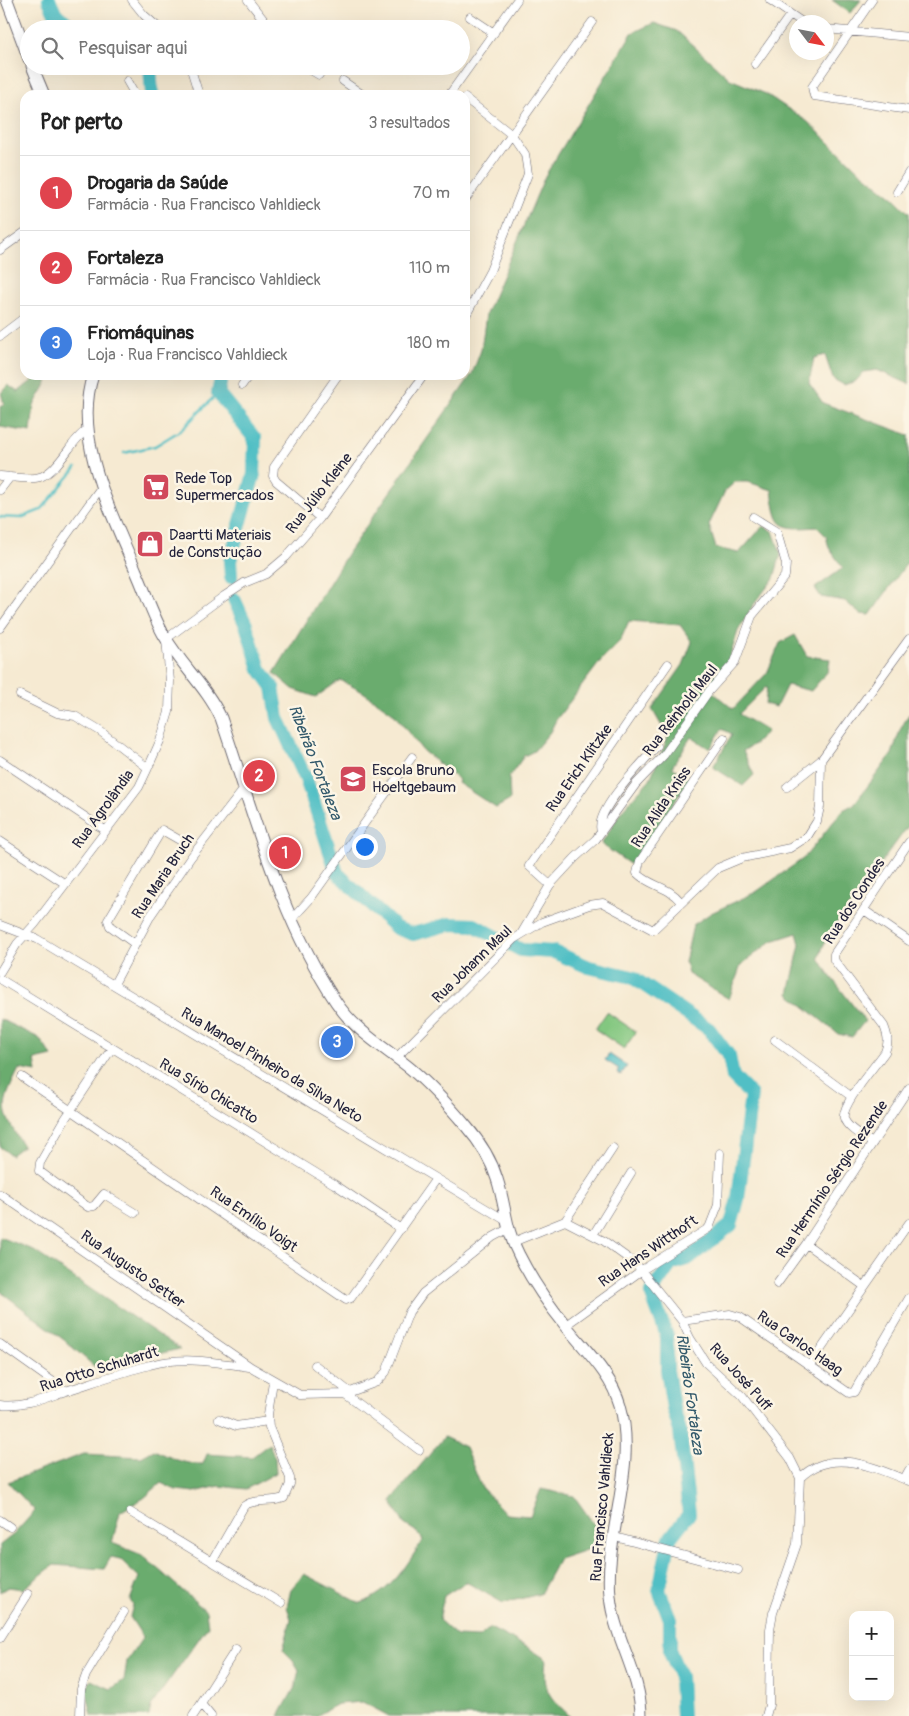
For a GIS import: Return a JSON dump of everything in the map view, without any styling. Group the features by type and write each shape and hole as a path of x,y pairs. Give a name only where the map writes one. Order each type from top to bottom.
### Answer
{"main road":[{"path":"7,0 20,35"},
{"path":"36,75 42,90"},
{"name":"Rua Francisco Vahldieck","path":"92,380 86,401 91,449 102,486 120,534 166,639 214,702 292,920 316,970 344,1014 366,1037 396,1058 435,1092 480,1144 498,1182 507,1225 513,1242 534,1282 612,1384 623,1420 624,1456 610,1594 618,1636 632,1667 641,1716"}],"street":[{"path":"132,0 150,20"},
{"path":"248,0 264,20"},
{"path":"470,67 517,0"},
{"path":"770,0 790,15"},
{"path":"872,0 812,86 814,96 909,110"},
{"path":"755,64 789,16"},
{"path":"470,17 494,33"},
{"path":"470,193 592,22"},
{"path":"834,30 909,38"},
{"path":"193,75 197,90"},
{"path":"453,90 464,75"},
{"path":"343,80 356,90"},
{"path":"127,81 132,90"},
{"path":"470,102 512,135 527,161 528,174 525,186 490,271 470,308"},
{"path":"897,192 909,172"},
{"path":"0,250 20,236"},
{"path":"0,336 20,321"},
{"path":"242,385 246,380"},
{"path":"320,518 276,481 273,476 274,467 335,380"},
{"name":"Rua Júlio Kleine","path":"166,639 224,596 277,566 320,518 420,380"},
{"path":"0,476 32,479 44,477 52,471 81,433 88,429"},
{"path":"0,490 10,477"},
{"path":"0,628 102,486"},
{"name":"Rua Reinhold Maul","path":"517,937 550,884 574,858 596,839 636,784 664,755 709,691 735,662 752,616 785,576 786,564 777,532 753,517"},
{"name":"Rua Agrolândia","path":"0,972 24,935 35,924 104,830 139,787 160,741 169,712 170,681 166,639"},
{"path":"787,787 821,760 909,639"},
{"name":"Rua Erich Klitzke","path":"550,884 529,866 668,664"},
{"path":"20,695 57,713 75,716 100,731 148,768"},
{"name":"Rua Alida Kniss","path":"681,902 673,892 642,878 638,873 640,861 724,738"},
{"path":"601,831 600,822 612,799 657,746"},
{"path":"292,920 329,874 412,757"},
{"path":"0,760 104,830"},
{"path":"681,902 694,894 703,881 718,868 742,858 790,848 807,837 817,821 820,807 821,760"},
{"name":"Rua Maria Bruch","path":"114,984 151,915 191,857 244,789"},
{"path":"135,944 110,926 108,920 162,830 183,842"},
{"path":"0,841 64,883"},
{"name":"Rua dos Condes","path":"873,1143 844,1120 844,1112 852,1097 885,1052 888,1044 884,1026 834,960 834,954 908,847"},
{"name":"Rua Johann Maul","path":"396,1058 504,949 517,937 542,922 596,903 603,903 653,930 681,902"},
{"path":"864,910 909,941"},
{"name":"Rua Manoel Pinheiro da Silva Neto","path":"0,925 37,939 114,984 507,1225"},
{"name":"Rua Sírio Chicatto","path":"0,979 334,1184 401,1229"},
{"path":"775,1040 852,1097"},
{"path":"112,1048 70,1112 40,1163 39,1171 88,1206 94,1206 103,1194 135,1213"},
{"name":"Rua Emílio Voigt","path":"22,1077 70,1112 346,1300 351,1298 435,1180"},
{"name":"Rua Hermínio Sérgio Rezende","path":"777,1284 806,1244 909,1088"},
{"path":"513,1242 565,1221 612,1148"},
{"name":"Rua Hans Witthoft","path":"566,1326 642,1270 709,1228 718,1205 720,1153"},
{"path":"592,1235 631,1173"},
{"name":"Rua Augusto Setter","path":"0,1194 251,1367"},
{"name":"Rua José Puff","path":"565,1221 622,1252 642,1270 682,1321 706,1363 742,1396 790,1458 800,1478"},
{"path":"810,1365 909,1223"},
{"name":"Rua Otto Schuhardt","path":"0,1405 20,1405 152,1364 180,1361 212,1361 251,1367 273,1382 300,1395 348,1393 377,1382 386,1372 409,1312 423,1293 507,1225"},
{"path":"806,1244 864,1286"},
{"name":"Rua Carlos Haag","path":"682,1321 730,1314 735,1316 849,1393 854,1392 909,1298"},
{"path":"0,1344 66,1391"},
{"path":"315,1365 419,1450"},
{"path":"212,1562 247,1503 276,1501 286,1495 290,1478 268,1421 273,1382"},
{"path":"219,1418 236,1426 268,1421"},
{"path":"766,1716 769,1705 770,1630 773,1613 797,1544 800,1478 809,1469 830,1461 864,1464 906,1480 909,1470"},
{"path":"130,1512 281,1603"},
{"path":"0,1520 10,1527"},
{"path":"615,1537 738,1570"},
{"path":"0,1638 28,1594"},
{"path":"80,1716 81,1689 86,1675 124,1612"},
{"path":"193,1716 236,1649"},
{"path":"201,1704 211,1716"}],"green space":[{"path":"832,0 861,0 850,13"},
{"path":"654,23 677,31 730,79 766,94 808,122 856,168 894,198 909,213 909,384 877,370 864,372 856,381 844,385 833,379 825,355 814,358 809,383 823,403 909,435 909,560 870,615 860,614 845,601 821,597 815,588 843,568 829,548 826,536 817,527 795,528 782,524 778,519 772,490 748,482 735,482 725,491 709,525 716,548 739,553 763,526 773,531 781,554 774,578 752,607 738,631 729,659 708,688 733,709 767,673 780,643 795,635 807,656 830,659 828,671 811,691 787,685 776,707 765,704 767,686 739,714 767,731 756,743 743,751 754,775 743,786 713,767 732,734 722,729 710,749 691,737 672,767 690,779 631,865 601,844 623,809 650,779 668,737 652,709 683,665 692,642 680,625 629,621 620,641 602,659 556,720 550,732 534,751 524,756 509,777 510,800 496,808 458,783 459,780 423,751 393,713 363,692 340,680 316,697 293,689 274,673 349,551 468,380 470,380 481,350 486,314 545,176 632,33"},
{"path":"33,380 47,380 34,405 31,432 0,427 0,407 4,404 1,393 8,385 18,392"},
{"path":"909,714 909,825 827,936 819,958 828,973 865,1021 852,1037 838,1034 789,994 800,944 797,933 772,941 741,965 729,999 688,974 685,962 693,925 711,913 756,892 804,858 843,810 854,804 892,754 900,730"},
{"path":"607,1012 636,1032 624,1049 595,1029"},
{"path":"0,1019 39,1038 52,1056 35,1060 37,1072 19,1069 8,1092 5,1108 10,1123 23,1146 11,1155 0,1147"},
{"path":"0,1237 31,1249 180,1349 127,1361 101,1372 64,1340 0,1291"},
{"path":"444,1437 465,1447 482,1488 506,1514 530,1516 541,1489 574,1496 598,1530 592,1548 559,1559 540,1594 503,1603 466,1582 444,1596 439,1620 457,1636 479,1637 490,1628 546,1659 545,1678 548,1692 556,1703 570,1716 389,1716 362,1702 338,1704 316,1716 279,1716 295,1687 299,1670 293,1660 283,1650 291,1619 287,1607 291,1589 304,1574 360,1603 381,1593 389,1586 404,1569 423,1540 417,1532 404,1524 391,1501"},
{"path":"269,1444 275,1458 276,1473 246,1489 219,1486 195,1492 176,1490 161,1483 144,1498 120,1512 112,1543 142,1555 206,1611 208,1626 151,1706 149,1716 92,1716 86,1689 91,1680 111,1689 124,1680 127,1661 143,1637 130,1617 133,1605 130,1600 139,1577 120,1559 111,1557 104,1569 54,1565 23,1589 8,1587 0,1592 0,1545 14,1534 35,1511 8,1482 84,1454 141,1457 154,1450 183,1462 203,1464 207,1454 252,1457"}],"water":[{"path":"609,1054 627,1066 621,1075 617,1073 619,1069 605,1060"}],"waterway":[{"name":"Ribeirão Fortaleza","path":"49,0 55,13 64,20"},
{"name":"Ribeirão Fortaleza","path":"151,75 152,90"},
{"name":"Ribeirão Fortaleza","path":"221,380 218,393 255,439 254,474 230,561 231,577"},
{"path":"124,453 155,446 181,430 218,393"},
{"path":"0,517 20,518 41,510 76,468"},
{"name":"Ribeirão Fortaleza","path":"234,599 246,625 260,669 273,687 278,718 306,779 337,873 396,928 413,934 450,924 474,925 521,950 554,952 589,967 632,977 709,1029 729,1056 733,1077 751,1095 738,1199 731,1225 689,1258 671,1264 651,1293 667,1336 667,1370 673,1408 680,1431 689,1514 670,1538 659,1590 670,1619 670,1652 680,1676 682,1716"}],"place":[{"name":"Rede Top Supermercados","path":"156,487"},
{"name":"Daartti Materiais de Construção","path":"150,544"},
{"name":"Fortaleza","path":"259,776"},
{"name":"Escola Bruno Hoeltgebaum","path":"353,779"},
{"name":"Drogaria da Saúde","path":"285,853"},
{"name":"Friomáquinas","path":"337,1042"}]}
